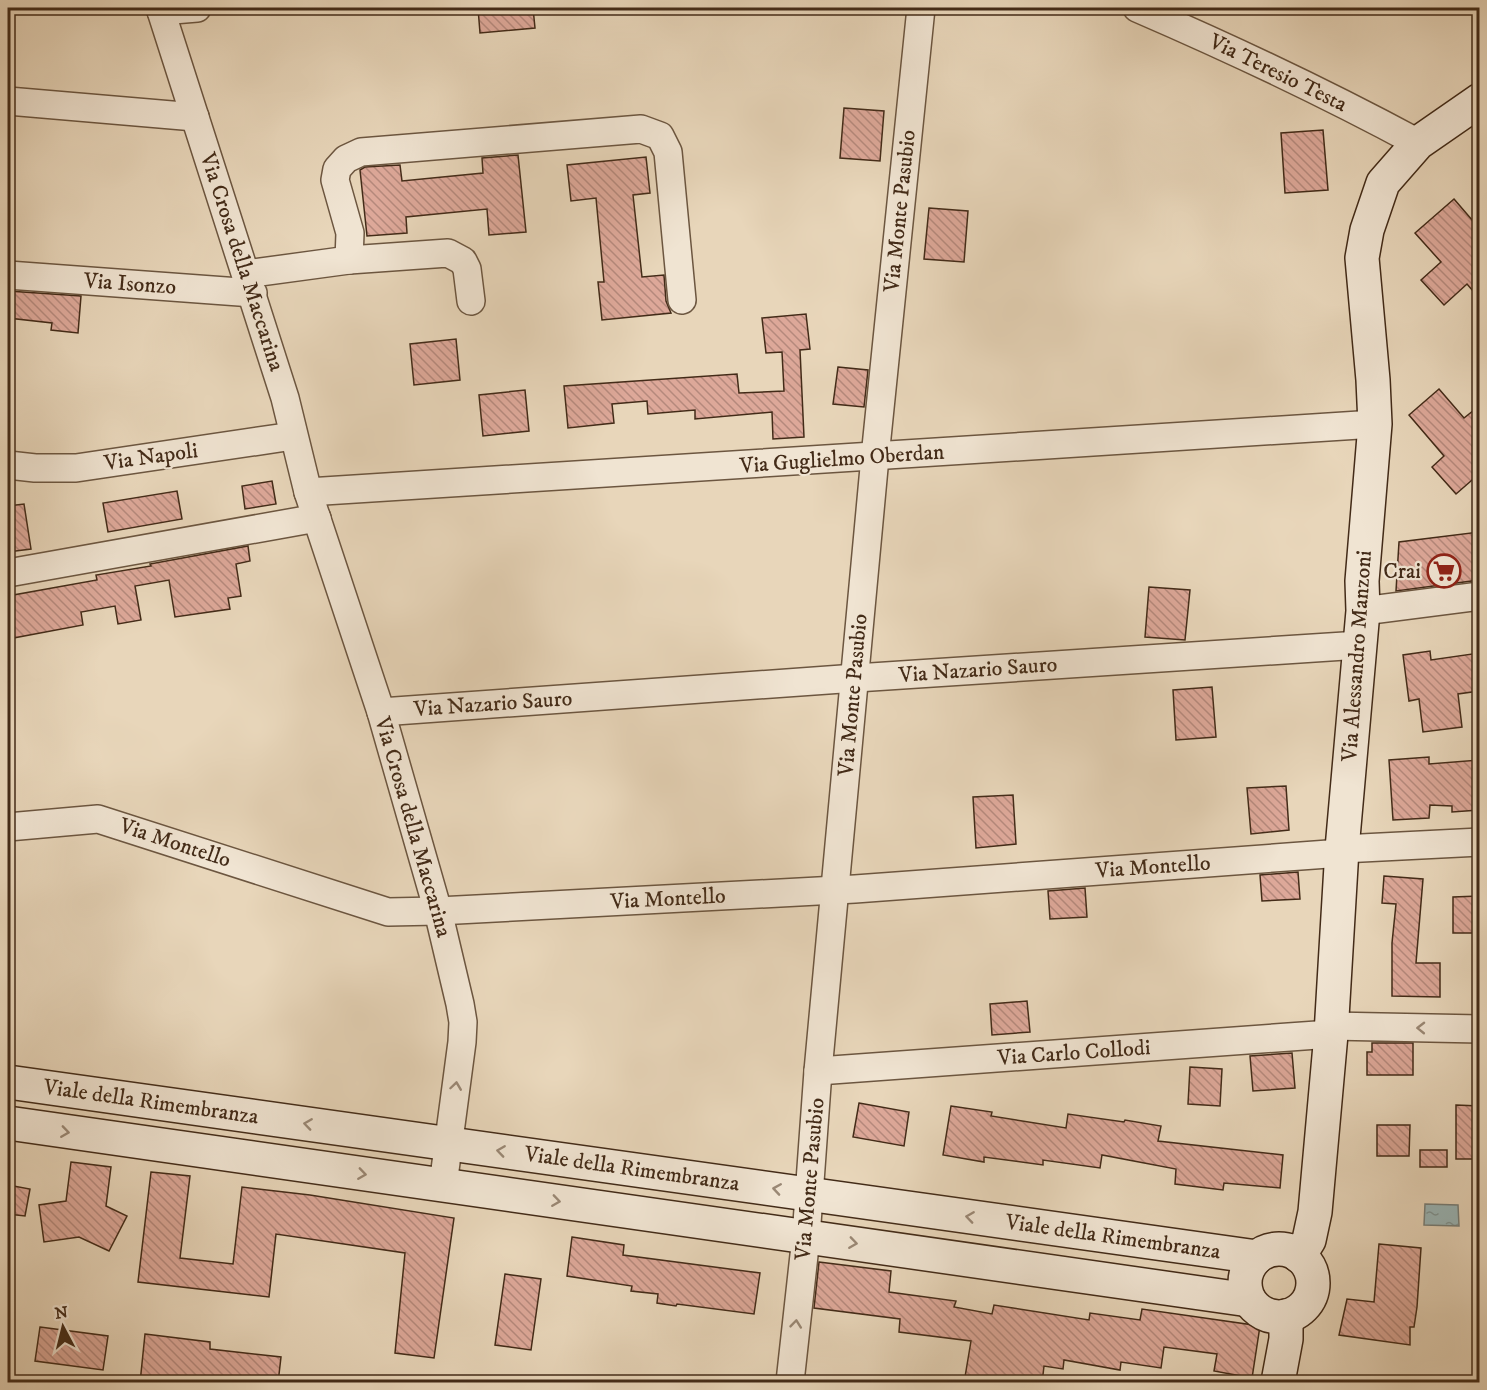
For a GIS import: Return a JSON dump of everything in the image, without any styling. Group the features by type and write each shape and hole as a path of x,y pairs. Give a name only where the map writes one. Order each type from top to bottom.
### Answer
{"street":[{"path":"161,9 196,8"},
{"name":"Via Monte Pasubio","path":"790,1383 810,1194 818,1071 875,458 921,8"},
{"name":"Via Teresio Testa","path":"1137,8 1248,59 1418,143"},
{"name":"Via Crosa della Maccarina","path":"161,9 285,398 308,492 381,712 438,911 463,1022 442,1185"},
{"name":"Via Alessandro Manzoni","path":"1299,1256 1309,1240 1315,1212 1331,1030 1342,851 1363,611 1362,581 1375,424 1362,258 1367,230 1383,183 1418,143 1479,99"},
{"path":"8,101 195,117"},
{"path":"349,260 350,233 335,180 337,169 346,159 361,152 641,129 660,136 668,152 682,300"},
{"name":"Via Isonzo","path":"8,275 249,283 349,260 448,253 463,261 467,269 471,301"},
{"name":"Via Guglielmo Oberdan","path":"308,492 875,458 1375,424"},
{"name":"Via Napoli","path":"8,465 35,468 76,468 293,436"},
{"path":"8,573 317,518"},
{"path":"1363,611 1479,596"},
{"name":"Via Nazario Sauro","path":"381,712 1360,645"},
{"name":"Via Montello","path":"8,828 98,819 388,912 835,890 1479,842"},
{"name":"Via Carlo Collodi","path":"818,1071 1331,1030 1479,1029"},
{"name":"Viale della Rimembranza","path":"8,1082 1257,1257"},
{"name":"Viale della Rimembranza","path":"8,1124 1249,1300"},
{"path":"1278,1249 1299,1256 1310,1271 1312,1290 1303,1307 1286,1316 1278,1317 1261,1312 1249,1300 1245,1282 1246,1272 1257,1257 1267,1251 1278,1249"},
{"path":"1278,1383 1286,1340 1286,1316"}],"water":[{"path":"1425,1204 1458,1205 1459,1226 1424,1225"}],"building":[{"path":"478,8 533,8 535,28 480,33"},
{"path":"844,108 884,111 880,161 840,158"},
{"path":"1323,130 1328,190 1285,193 1281,133"},
{"path":"518,155 526,232 489,235 487,209 406,217 407,233 367,236 360,170 365,167 400,165 402,181 483,173 482,158"},
{"path":"646,157 650,193 633,195 642,277 664,275 666,301 671,313 602,320 598,282 604,282 596,198 571,201 567,165"},
{"path":"1454,199 1479,228 1479,298 1467,284 1444,305 1421,280 1441,262 1415,233"},
{"path":"929,208 968,211 964,262 924,259"},
{"path":"8,291 81,296 78,333 51,330 52,323 8,318"},
{"path":"806,314 810,349 800,350 804,437 773,439 772,412 695,419 695,410 648,414 647,401 612,404 614,423 568,428 564,386 737,374 739,393 784,391 782,352 766,353 762,318"},
{"path":"456,339 460,380 414,385 410,344"},
{"path":"838,367 868,370 864,407 833,404"},
{"path":"1439,389 1464,418 1479,406 1479,474 1456,494 1432,467 1444,456 1409,415"},
{"path":"525,390 529,431 483,436 479,395"},
{"path":"272,481 276,504 245,509 242,486"},
{"path":"177,491 182,519 108,532 103,503"},
{"path":"24,504 31,549 8,552 8,506"},
{"path":"1479,532 1479,580 1396,591 1399,542"},
{"path":"248,546 250,561 236,564 241,596 228,598 230,609 175,617 169,580 135,586 141,620 118,624 115,606 81,612 83,625 8,639 8,596 97,580 96,575"},
{"path":"1149,587 1190,590 1185,640 1145,637"},
{"path":"1430,651 1431,660 1479,653 1479,691 1458,694 1462,727 1423,732 1419,699 1409,701 1403,655"},
{"path":"1212,687 1216,737 1176,740 1173,690"},
{"path":"1429,757 1429,764 1479,760 1479,810 1452,812 1452,806 1430,805 1429,818 1393,820 1389,760"},
{"path":"1286,786 1289,830 1251,834 1247,788"},
{"path":"1013,795 1016,844 976,848 973,797"},
{"path":"1298,872 1300,899 1262,901 1260,875"},
{"path":"1384,876 1423,879 1416,963 1440,963 1440,997 1392,996 1392,943 1396,904 1382,903"},
{"path":"1085,888 1087,917 1050,919 1048,891"},
{"path":"1479,896 1479,933 1453,933 1453,897"},
{"path":"1027,1001 1030,1032 992,1035 990,1004"},
{"path":"1372,1043 1413,1043 1413,1075 1367,1075 1367,1052 1372,1052"},
{"path":"1292,1053 1295,1088 1253,1091 1250,1056"},
{"path":"1190,1067 1222,1069 1220,1106 1188,1104"},
{"path":"859,1103 909,1112 904,1146 853,1137"},
{"path":"1456,1105 1479,1106 1479,1159 1456,1159"},
{"path":"951,1106 992,1112 991,1116 1066,1128 1068,1114 1124,1122 1125,1120 1161,1126 1158,1141 1283,1155 1280,1188 1224,1183 1223,1190 1175,1184 1176,1169 1102,1155 1100,1168 1043,1160 1043,1165 984,1157 984,1162 943,1155"},
{"path":"1377,1125 1410,1125 1409,1156 1377,1156"},
{"path":"1420,1150 1447,1150 1447,1167 1420,1167"},
{"path":"71,1162 111,1167 106,1206 127,1216 109,1251 79,1237 44,1242 39,1205 66,1201"},
{"path":"151,1172 190,1176 180,1258 233,1264 242,1187 310,1195 454,1218 434,1358 395,1353 405,1253 276,1234 269,1297 138,1282"},
{"path":"8,1185 30,1189 25,1216 8,1214"},
{"path":"572,1237 624,1245 623,1255 760,1273 754,1314 657,1303 658,1294 631,1291 632,1286 567,1276"},
{"path":"1379,1244 1421,1248 1417,1307 1414,1327 1410,1327 1410,1345 1339,1335 1347,1299 1374,1302"},
{"path":"819,1262 891,1271 889,1292 956,1301 954,1307 992,1314 994,1305 1089,1320 1090,1313 1140,1320 1142,1309 1260,1326 1252,1378 1214,1371 1217,1354 1164,1347 1161,1368 1121,1362 1120,1370 1064,1360 1063,1369 1044,1366 1042,1383 964,1383 971,1341 899,1332 900,1319 814,1308"},
{"path":"505,1274 541,1279 531,1350 495,1345"},
{"path":"40,1327 108,1336 103,1370 35,1361"},
{"path":"145,1334 210,1342 210,1349 281,1357 278,1383 140,1383"}],"place":[{"name":"Crai","path":"1444,571"}]}
